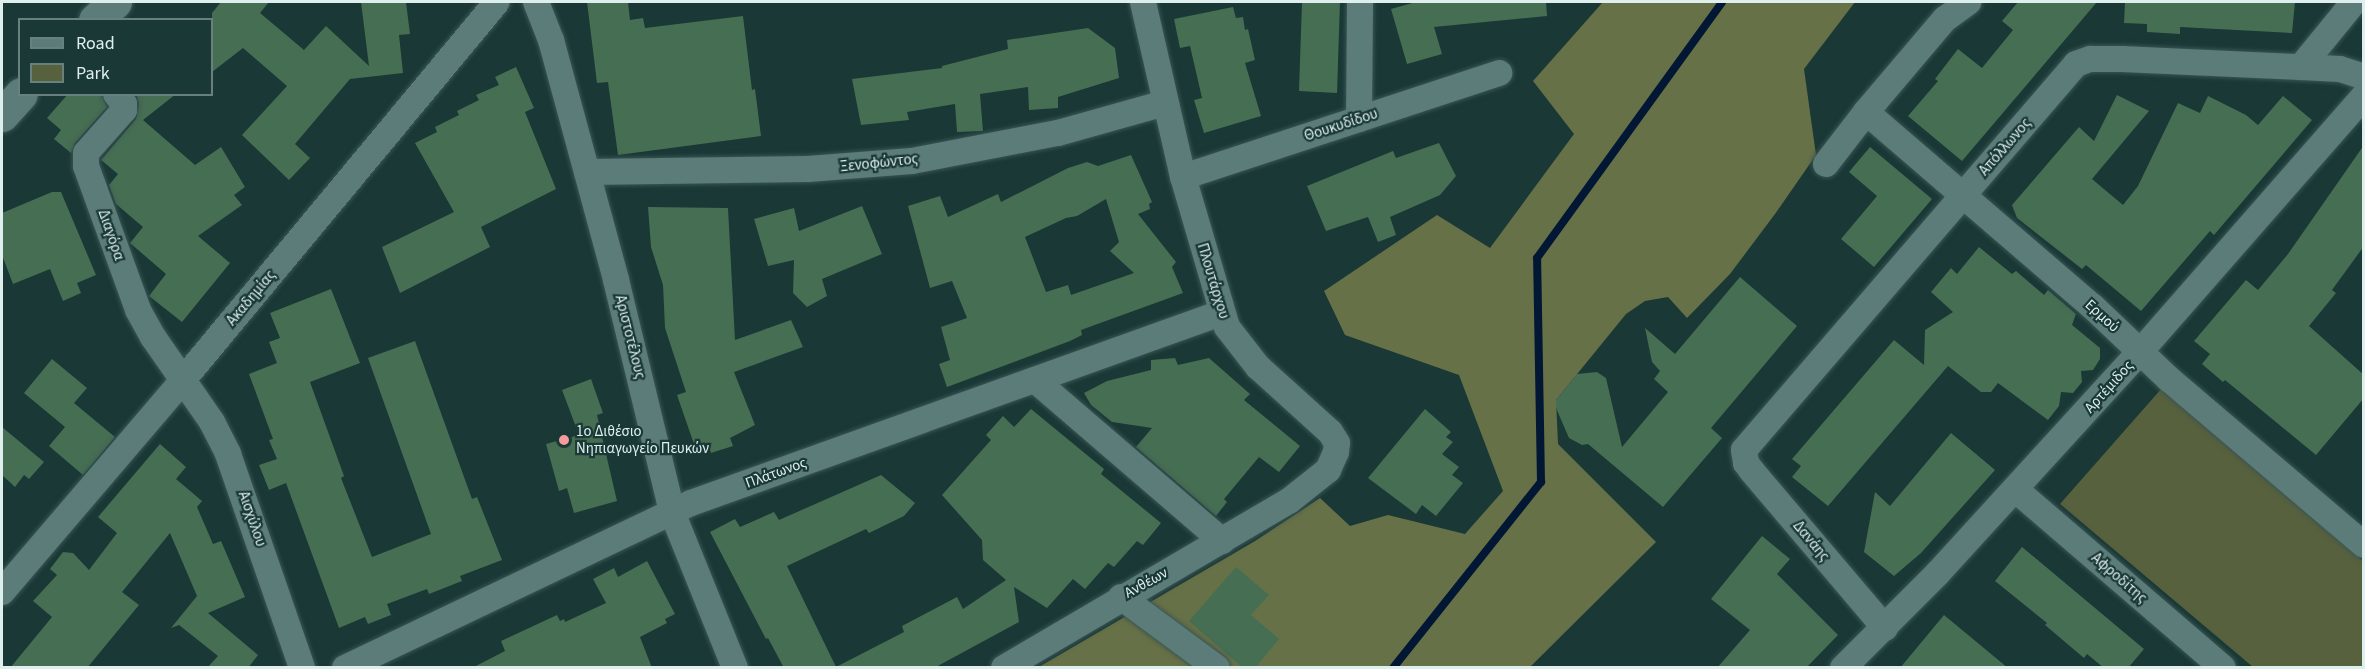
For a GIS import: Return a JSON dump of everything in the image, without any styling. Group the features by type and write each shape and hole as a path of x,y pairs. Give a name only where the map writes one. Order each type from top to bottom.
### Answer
{"street":[{"path":"97,18 115,2"},
{"name":"Ακαδημίας","path":"2,592 183,381 497,2"},
{"name":"Αριστοτέλους","path":"536,2 550,40 587,172 672,512 735,668"},
{"name":"Πλουτάρχου","path":"1143,2 1183,177 1221,314 1234,338 1258,367 1330,432 1337,443 1335,457 1328,470 1289,501"},
{"path":"1359,119 1360,2"},
{"path":"1826,164 1866,112 1945,19 1968,2"},
{"path":"2301,67 2354,2"},
{"name":"Απόλλωνος","path":"1744,450 2076,64 2082,61 2122,59 2301,67 2340,69 2364,77"},
{"name":"Θουκυδίδου","path":"1183,177 1499,73"},
{"path":"2,115 19,96"},
{"name":"Διαγόρα","path":"118,96 124,104 124,110 86,153 85,162 138,310 183,381"},
{"name":"Ξενοφώντος","path":"587,172 702,172 888,163 1058,134 1165,103"},
{"name":"Αρτέμιδος","path":"1844,668 1885,628 2015,489 2360,108"},
{"name":"Ερμού","path":"1866,112 2364,545"},
{"name":"Πλάτωνος","path":"345,668 672,512 1221,314"},
{"path":"1035,380 1222,541"},
{"name":"Αισχύλου","path":"183,381 212,422 228,454 302,668"},
{"name":"Δανάης","path":"1744,450 1746,463 1752,471 1885,628"},
{"name":"Αφροδίτης","path":"2015,489 2223,668"},
{"name":"Ανθέων","path":"1004,668 1121,597 1289,501"},
{"path":"1121,597 1217,668"}],"green space":[{"path":"1603,2 1855,2 1804,69 1816,155 1730,274 1687,318 1668,297 1645,301 1626,314 1556,400 1558,444 1656,542 1530,667 1037,668 1255,541 1320,498 1350,526 1388,515 1465,534 1503,491 1459,375 1345,335 1324,291 1437,215 1490,248 1574,134 1533,81"},
{"path":"2162,388 2363,561 2363,667 2253,667 2060,504"}],"building":[{"path":"221,2 269,2 260,13 304,50 326,26 369,66 361,2 406,2 410,34 399,35 403,73 350,79 295,144 310,158 289,180 242,135 287,86 243,48 213,71 212,13"},
{"path":"587,2 628,2 630,20 643,18 645,28 743,16 752,90 755,89 761,136 618,155 608,82 597,83"},
{"path":"1302,2 1340,2 1337,93 1299,91"},
{"path":"1416,2 1546,2 1547,16 1434,27 1442,54 1407,64 1391,9"},
{"path":"2018,2 2097,2 1962,161 1908,116 1938,81 1935,79 1958,49 1982,68 2013,30 2002,21"},
{"path":"2125,2 2295,2 2292,33 2180,27 2180,34 2147,32 2147,24 2124,23"},
{"path":"1233,7 1236,18 1243,17 1245,30 1248,29 1255,60 1245,63 1261,116 1204,133 1194,100 1202,98 1190,46 1180,48 1174,19"},
{"path":"1088,28 1115,48 1119,78 1058,97 1058,108 1029,110 1028,87 980,94 983,131 957,132 955,104 907,112 909,120 861,125 852,79 942,68 942,66 1008,49 1007,40"},
{"path":"516,67 534,108 525,112 556,189 481,227 490,247 400,293 382,247 454,212 415,143 437,132 435,127 459,115 457,111 479,100 476,95 499,85 495,77"},
{"path":"2117,95 2149,111 2092,179 2123,205 2138,186 2178,103 2200,113 2208,96 2246,115 2258,125 2283,96 2312,120 2214,235 2210,231 2141,311 2086,265 2082,269 2017,218 2012,205 2079,127 2094,141"},
{"path":"66,96 102,96 107,107 75,143 71,153 54,139 61,130 47,118"},
{"path":"137,96 173,96 143,120 195,165 221,147 245,187 234,195 242,205 198,236 230,263 182,322 149,296 166,274 130,243 143,227 116,204 109,185 118,174 101,160 136,119 139,104"},
{"path":"1439,143 1456,176 1440,195 1390,217 1396,235 1378,242 1368,217 1326,231 1307,186 1393,151 1396,158"},
{"path":"2364,145 2364,246 2332,290 2336,293 2309,326 2364,375 2364,398 2316,455 2225,380 2223,382 2202,364 2210,354 2194,341 2246,280 2258,290 2288,254"},
{"path":"1870,147 1932,199 1874,267 1841,239 1877,196 1849,172"},
{"path":"1131,155 1152,202 1149,204 1150,209 1138,214 1176,262 1172,267 1183,293 1081,330 1082,335 1070,341 947,387 939,364 950,360 941,327 967,318 952,281 930,288 908,206 940,196 948,217 998,194 1001,202 1068,168 1087,162 1098,166","holes":["1106,199 1119,242 1110,251 1134,273 1071,295 1068,285 1046,292 1025,237 1066,218 1077,216"]},
{"path":"52,192 61,192 96,275 77,283 81,293 63,301 50,269 13,284 2,255 2,213"},
{"path":"862,206 882,254 822,279 827,296 807,307 793,293 794,260 768,266 754,219 794,208 799,231"},
{"path":"648,207 728,208 735,340 791,320 803,347 734,372 755,425 730,438 733,446 711,453 708,443 695,447 677,395 686,392 665,328 663,285 651,247"},
{"path":"1979,247 2012,274 2016,271 2044,295 2048,290 2076,314 2072,325 2100,348 2100,359 2093,370 2081,371 2082,382 2073,393 2061,392 2059,406 2048,420 1998,383 1991,392 1981,392 1948,366 1828,506 1792,477 1801,466 1792,459 1894,340 1924,365 1925,330 1953,312 1931,292 1951,268 1957,274"},
{"path":"1740,277 1797,326 1711,428 1722,438 1663,507 1588,444 1582,445 1569,438 1556,408 1556,400 1577,374 1597,372 1606,378 1622,447 1668,392 1654,379 1660,371 1652,362 1645,328 1675,354"},
{"path":"331,289 360,363 310,382 344,476 341,478 372,557 431,534 368,358 415,341 472,499 477,497 502,560 460,576 462,581 429,594 427,589 387,604 391,615 368,624 365,617 339,628 286,483 269,490 259,465 277,459 269,440 273,439 249,374 277,363 269,342 280,338 270,313"},
{"path":"1175,358 1178,365 1209,358 1250,394 1244,400 1300,446 1279,472 1259,457 1224,499 1227,502 1216,516 1136,447 1152,428 1112,422 1091,405 1084,393 1107,381 1151,370 1151,360"},
{"path":"52,359 87,388 74,403 115,437 83,475 49,446 65,427 24,393"},
{"path":"591,379 603,413 597,415 617,501 574,513 567,488 559,491 546,444 579,435 562,390"},
{"path":"1031,409 1104,469 1101,474 1161,523 1143,545 1137,541 1114,567 1108,563 1085,589 1073,579 1047,608 1014,587 1019,622 934,668 784,668 768,638 766,639 710,532 735,519 740,527 774,512 779,520 881,475 915,503 904,516 869,533 866,529 787,566 836,667 904,632 902,626 957,597 963,609 1006,580 983,560 982,540 942,495 991,440 986,435 1003,416 1014,427"},
{"path":"1425,409 1451,432 1446,437 1453,442 1442,454 1459,467 1452,475 1463,483 1436,516 1422,505 1416,514 1368,478"},
{"path":"2,427 44,462 29,479 24,475 15,487 2,475"},
{"path":"1951,433 1995,470 1921,553 1894,576 1864,552 1875,492 1890,506"},
{"path":"160,444 186,467 176,479 202,501 197,507 213,544 221,541 245,597 208,613 258,655 248,668 207,668 218,656 179,625 171,628 197,596 170,533 122,592 139,605 87,668 10,668 52,617 33,601 57,575 50,569 63,552 73,553 89,570 117,533 98,517"},
{"path":"1762,536 1790,559 1777,574 1838,635 1806,668 1717,668 1750,630 1711,599"},
{"path":"2022,547 2144,649 2128,668 2104,668 2087,654 2084,658 2045,625 2047,623 1995,581"},
{"path":"647,561 675,614 665,619 667,623 640,637 652,668 472,668 505,651 501,641 557,615 560,621 564,619 565,622 606,603 593,579 614,568 618,577"},
{"path":"1236,567 1269,595 1251,615 1279,639 1255,668 1243,668 1189,621"},
{"path":"1944,615 2008,668 1900,668"}],"waterway":[{"path":"1393,668 1541,482 1537,258 1722,2"}],"place":[{"name":"1ο Διθέσιο Νηπιαγωγείο Πευκών","path":"564,440"}]}
